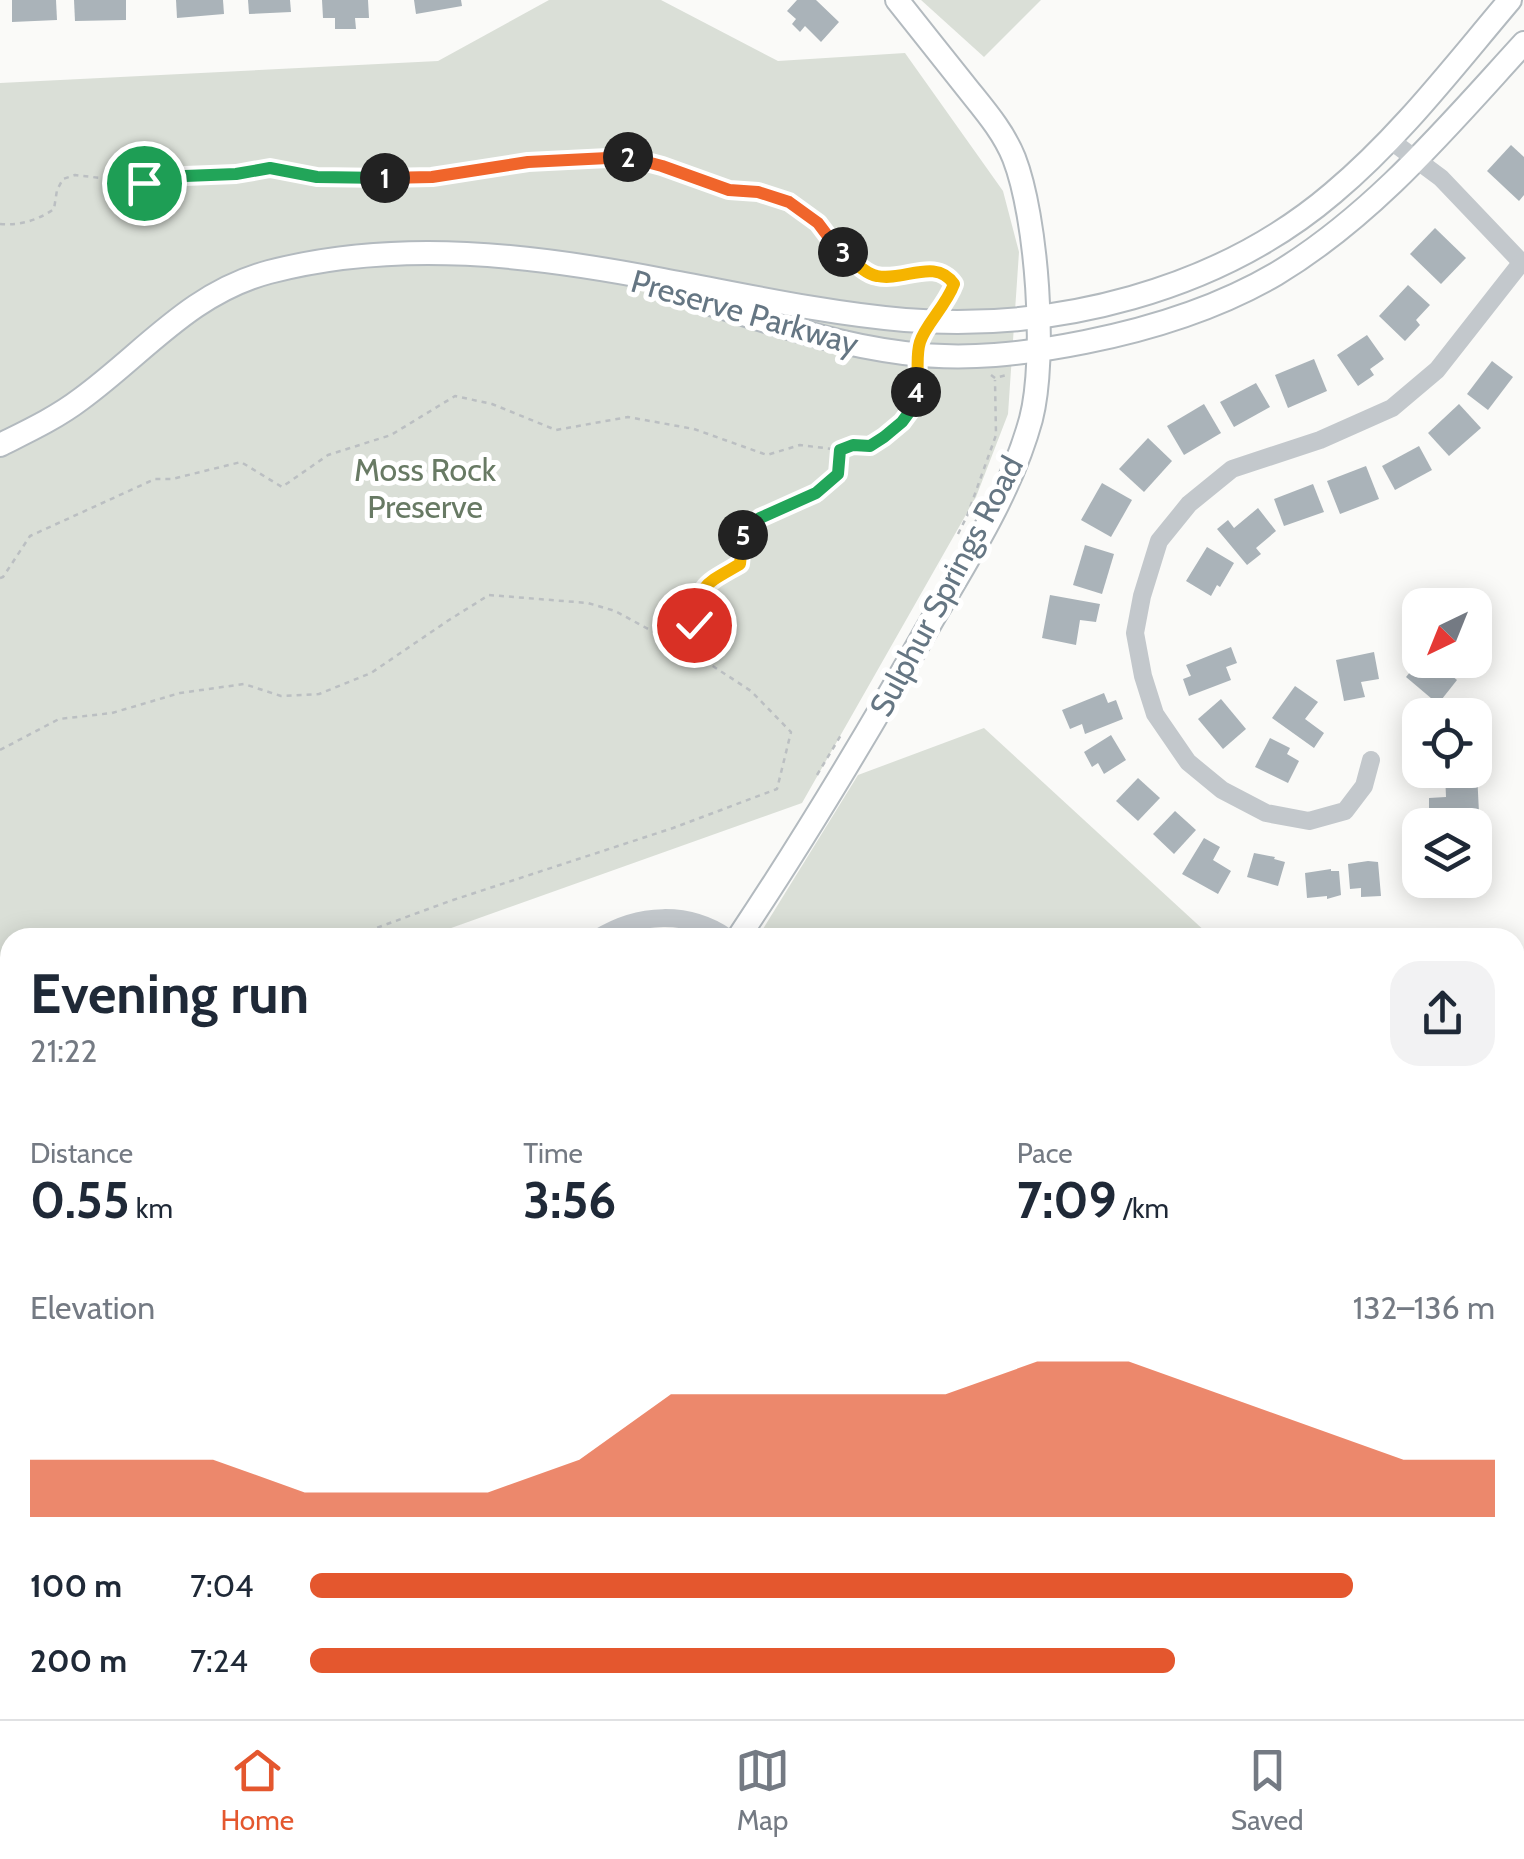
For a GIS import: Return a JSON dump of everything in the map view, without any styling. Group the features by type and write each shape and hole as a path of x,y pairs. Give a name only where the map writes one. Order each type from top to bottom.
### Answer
{"street":[{"name":"Sulphur Springs Road","path":"745,928 835,786 990,519 1032,415 1038,317 1030,221 1013,155 992,119 897,0"},
{"name":"Preserve Parkway","path":"0,445 82,398 170,323 215,293 268,273 337,260 413,252 492,254 581,264 820,309 933,321 1038,317 1162,290 1258,247 1333,194 1390,140 1510,0"},
{"name":"Preserve Parkway","path":"581,264 767,322 858,345 918,354 960,358 1038,352 1120,336 1202,310 1275,274 1332,235 1417,160 1524,42"},
{"path":"1371,760 1364,786 1345,811 1309,821 1266,813 1222,790 1188,762 1155,714 1142,676 1136,632 1142,596 1159,542 1189,504 1232,469 1320,440 1392,408 1437,370 1522,264 1441,178 1390,140"},
{"path":"620,928 670,917 711,928"}],"path":[{"path":"0,224 39,220 54,209 62,179 74,175 144,183 270,168 317,177 432,177 528,162 626,156 729,190 758,192 789,202 818,223 833,243 874,276 929,270 948,275 954,284 933,321"},
{"path":"0,578 30,536 156,479 172,480 241,462 282,487 328,456 391,434 455,396 492,404 556,430 628,417 694,429 767,454 800,445 840,450 853,445 870,446 902,422 913,407 919,380 918,354"},
{"path":"959,532 996,435 995,378"},
{"path":"698,656 694,625 699,593 740,564 741,537 760,518 816,493 838,474 840,450"},
{"path":"0,750 59,719 112,713 180,693 244,684 280,696 320,694 371,674 490,595 588,603 615,611 698,656 751,691 791,732 777,790 376,928"},
{"path":"818,774 849,724"}],"green space":[{"name":"Moss Rock Preserve","path":"549,0 661,0 778,61 905,53 1003,191 1019,252 1008,414 976,497 802,803 451,928 0,928 0,83 438,61"},
{"path":"921,0 1041,0 984,57"},
{"path":"984,728 1201,928 764,928 858,775"}],"building":[{"path":"12,0 56,0 57,20 12,22"},
{"path":"74,0 126,0 126,20 75,21"},
{"path":"176,0 223,0 224,14 177,18"},
{"path":"248,0 290,0 291,12 249,14"},
{"path":"322,0 368,0 369,18 355,18 356,29 335,29 335,18 323,18"},
{"path":"414,0 461,0 462,6 416,14"},
{"path":"797,0 816,0 839,22 821,42 805,26 800,32 792,24 796,19 787,11"},
{"path":"1511,145 1524,157 1524,195 1519,201 1487,171"},
{"path":"1435,228 1466,258 1441,284 1410,254"},
{"path":"1408,285 1430,305 1416,320 1420,325 1405,341 1379,316"},
{"path":"1367,335 1384,359 1370,369 1374,375 1358,386 1337,355"},
{"path":"1314,359 1327,391 1288,408 1275,375"},
{"path":"1492,361 1513,377 1488,410 1467,394"},
{"path":"1256,383 1270,407 1234,427 1220,402"},
{"path":"1204,404 1221,433 1184,455 1167,426"},
{"path":"1459,404 1481,428 1449,456 1428,433"},
{"path":"1148,438 1172,461 1144,492 1119,469"},
{"path":"1419,446 1432,470 1395,490 1382,466"},
{"path":"1366,466 1379,499 1340,514 1327,481"},
{"path":"1102,483 1132,500 1111,537 1081,520"},
{"path":"1313,484 1324,512 1284,526 1274,499"},
{"path":"1258,508 1276,531 1256,548 1261,554 1247,565 1217,529 1228,520 1234,528"},
{"path":"1085,545 1114,554 1102,594 1073,585"},
{"path":"1207,547 1234,563 1211,596 1186,581"},
{"path":"1050,595 1100,604 1096,622 1080,620 1076,645 1042,638"},
{"path":"1231,647 1237,663 1226,667 1231,680 1189,696 1183,679 1191,676 1186,665"},
{"path":"1374,652 1379,679 1361,682 1365,697 1344,701 1336,660"},
{"path":"1407,678 1457,680 1443,698 1431,698"},
{"path":"1295,686 1318,702 1305,719 1324,733 1314,748 1272,718"},
{"path":"1104,693 1108,703 1116,700 1123,719 1085,734 1082,724 1070,729 1062,710"},
{"path":"1221,699 1246,729 1223,749 1198,719"},
{"path":"1111,735 1126,760 1104,774 1098,763 1092,767 1084,752"},
{"path":"1270,738 1290,748 1287,754 1299,761 1288,783 1255,767"},
{"path":"1138,778 1160,798 1138,821 1116,801"},
{"path":"1446,788 1478,788 1479,808 1429,808 1429,798 1446,797"},
{"path":"1175,811 1196,830 1174,854 1153,834"},
{"path":"1204,838 1220,847 1213,860 1231,871 1218,894 1182,874"},
{"path":"1254,853 1285,862 1278,886 1247,877"},
{"path":"1378,862 1381,896 1361,897 1361,888 1350,889 1348,864"},
{"path":"1339,871 1341,895 1307,898 1305,873"}],"route":[{"path":"144,183 270,168 317,177 432,177 528,162 626,156 729,190 758,192 789,202 818,223 833,243 874,276 929,270 948,275 954,284 948,300 920,340 919,380 913,407 902,422 870,446 853,445 840,450 838,474 816,493 760,518 741,537 740,564 699,593 694,625"}]}
